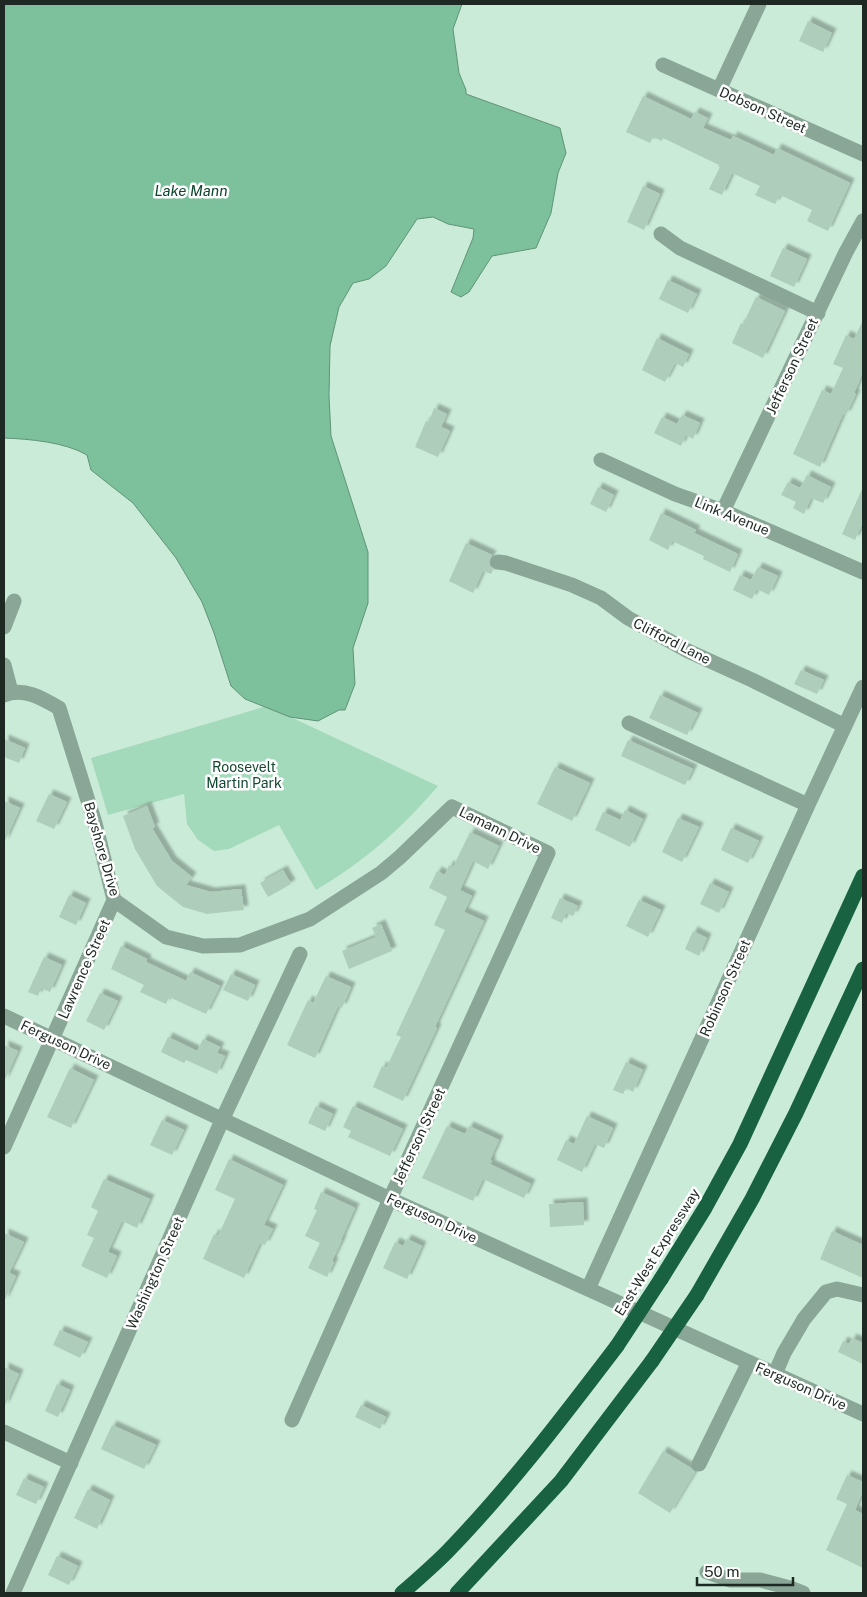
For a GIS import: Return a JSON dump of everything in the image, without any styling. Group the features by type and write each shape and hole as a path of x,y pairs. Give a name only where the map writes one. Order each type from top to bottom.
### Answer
{"highway":[{"name":"East-West Expressway","path":"402,1593 446,1553 508,1486 617,1346 661,1279 705,1208 740,1144 863,876"},
{"path":"456,1593 561,1481 652,1361 697,1294 752,1199 796,1113 863,969"}],"street":[{"path":"719,90 760,4"},
{"name":"Dobson Street","path":"663,66 863,154"},
{"name":"Jefferson Street","path":"723,511 846,252 863,221"},
{"path":"661,234 680,248 818,313"},
{"name":"Link Avenue","path":"601,460 675,494 723,511 863,572"},
{"name":"Clifford Lane","path":"498,562 572,585 601,598 628,618 688,650 845,726"},
{"path":"4,627 14,601"},
{"path":"4,665 8,694"},
{"name":"Robinson Street","path":"588,1290 863,687"},
{"name":"Bayshore Drive","path":"8,694 36,695 59,708 95,823 114,900 166,937 203,946 240,945 310,919 373,878 400,857 452,806"},
{"path":"629,723 808,805"},
{"name":"Lamann Drive","path":"452,806 548,853"},
{"name":"Jefferson Street","path":"292,1420 390,1199 548,853"},
{"name":"Lawrence Street","path":"4,1147 114,900"},
{"name":"Washington Street","path":"13,1593 223,1118 300,954"},
{"name":"Ferguson Drive","path":"4,1016 223,1118 390,1199 863,1414"},
{"path":"775,1374 784,1353 804,1319 826,1292 837,1289 863,1295"},
{"path":"699,1464 749,1362"},
{"path":"4,1432 70,1463"},
{"path":"707,1572 730,1580 760,1580 803,1593"}],"green space":[{"name":"Roosevelt Martin Park","path":"267,706 438,786 411,816 382,843 351,867 316,890 279,825 229,849 214,851 198,840 187,824 184,794 108,815 91,758"}],"water":[{"name":"Lake Mann","path":"4,4 462,4 453,29 459,73 466,94 560,128 566,153 558,173 551,213 536,248 492,256 469,292 461,297 451,292 473,238 474,229 448,224 433,217 417,219 386,266 369,279 353,283 339,307 330,346 329,396 331,436 368,552 368,603 353,648 355,684 345,710 339,710 318,721 290,717 245,699 231,686 202,602 176,558 133,503 91,470 87,455 58,444 4,438"}],"building":[{"path":"808,21 832,33 823,52 799,41"},
{"path":"643,96 691,119 695,112 708,118 703,128 731,140 733,136 774,155 777,148 850,183 828,231 807,221 812,210 780,195 775,204 755,195 760,186 732,173 722,195 709,189 720,167 718,167 719,165 663,138 662,141 653,137 650,143 626,132"},
{"path":"643,186 660,194 644,230 627,222"},
{"path":"783,248 807,259 794,287 770,276"},
{"path":"668,280 697,294 688,313 659,299"},
{"path":"756,297 785,311 763,358 732,343"},
{"path":"863,320 863,372 854,393 856,394 846,415 843,414 820,467 793,454 822,390 831,394 843,368 833,364 846,335 854,339"},
{"path":"657,338 689,354 683,367 675,363 665,382 642,370"},
{"path":"434,408 447,414 441,427 450,431 438,457 415,447 426,421 429,422"},
{"path":"682,415 700,423 693,439 686,435 681,446 654,433 662,417 677,424"},
{"path":"807,475 831,487 823,503 811,498 804,514 793,508 796,502 781,495 788,482 800,488"},
{"path":"598,487 614,495 606,512 590,504"},
{"path":"863,487 863,522 855,540 842,534"},
{"path":"661,513 696,530 694,533 738,554 730,572 703,559 704,556 672,541 668,550 649,540"},
{"path":"466,543 492,555 489,561 493,570 491,574 483,571 473,593 449,581"},
{"path":"758,567 778,576 769,595 757,589 752,599 733,590 740,575 751,580"},
{"path":"801,670 824,680 817,694 794,684"},
{"path":"660,695 698,713 687,735 649,718"},
{"path":"4,739 25,748 19,763 4,757"},
{"path":"628,740 693,769 685,785 621,756"},
{"path":"555,767 590,783 572,821 537,804"},
{"path":"49,794 67,802 54,829 36,821"},
{"path":"4,801 20,808 4,843"},
{"path":"147,806 155,827 152,828 172,861 192,877 186,885 211,892 241,889 244,910 207,914 183,907 157,886 135,849 123,816"},
{"path":"625,810 643,819 630,847 595,830 603,812 620,820"},
{"path":"678,818 699,827 682,862 662,852"},
{"path":"731,828 759,841 748,863 721,850"},
{"path":"470,832 499,846 488,869 473,861 460,890 472,896 464,912 484,921 403,1101 373,1087 382,1066 386,1068 401,1037 396,1035 445,930 434,925 447,897 429,888 437,871 445,875 449,865 453,867"},
{"path":"283,870 291,884 268,897 260,883"},
{"path":"710,883 729,892 719,913 700,904"},
{"path":"69,895 86,903 76,925 59,917"},
{"path":"560,898 578,906 573,916 566,913 562,923 551,918"},
{"path":"639,900 661,910 648,937 626,926"},
{"path":"381,924 392,951 349,969 342,951 376,937 372,928"},
{"path":"693,931 707,938 699,956 685,949"},
{"path":"121,946 147,959 146,962 186,981 190,972 220,986 206,1014 169,997 166,1004 140,992 144,985 111,969"},
{"path":"44,957 62,965 50,992 41,988 38,996 28,992"},
{"path":"231,974 255,985 248,1001 223,990"},
{"path":"326,976 351,987 342,1008 338,1006 315,1058 287,1045 308,1000 313,1003"},
{"path":"100,993 118,1001 104,1030 86,1021"},
{"path":"168,1037 197,1051 203,1039 220,1047 217,1053 225,1056 217,1074 186,1060 184,1063 161,1052"},
{"path":"4,1045 18,1051 4,1082"},
{"path":"626,1062 643,1070 633,1092 626,1088 623,1094 613,1090"},
{"path":"70,1068 94,1080 71,1128 47,1117"},
{"path":"316,1106 333,1114 325,1131 308,1123"},
{"path":"353,1106 403,1129 390,1156 348,1137 351,1131 343,1127"},
{"path":"587,1116 613,1128 604,1148 595,1144 582,1172 557,1160 566,1140 574,1144"},
{"path":"162,1120 184,1130 172,1155 150,1145"},
{"path":"447,1126 465,1134 469,1126 499,1140 490,1164 531,1184 524,1198 483,1179 473,1201 422,1178"},
{"path":"229,1159 283,1185 264,1225 273,1229 265,1245 260,1243 244,1278 203,1259 214,1234 218,1236 235,1199 215,1190"},
{"path":"104,1179 150,1199 137,1228 122,1221 108,1252 117,1256 107,1278 81,1266 94,1238 87,1235 98,1211 91,1207"},
{"path":"321,1192 355,1208 327,1277 308,1268 320,1243 305,1236 317,1210 314,1209"},
{"path":"583,1202 584,1225 550,1227 549,1204"},
{"path":"832,1231 863,1245 863,1278 820,1259"},
{"path":"4,1233 24,1242 9,1273 16,1276 4,1302"},
{"path":"407,1239 422,1246 407,1279 383,1268 395,1242 403,1246"},
{"path":"60,1330 88,1342 80,1358 53,1345"},
{"path":"852,1338 863,1343 863,1364 838,1352 843,1341 849,1344"},
{"path":"4,1367 19,1374 4,1408"},
{"path":"57,1384 70,1390 58,1417 45,1411"},
{"path":"361,1405 386,1417 380,1429 355,1417"},
{"path":"112,1425 156,1445 144,1469 101,1449"},
{"path":"663,1451 695,1472 670,1513 638,1493"},
{"path":"847,1475 863,1482 863,1491 855,1510 863,1514 863,1568 826,1550 847,1504 836,1499"},
{"path":"24,1478 44,1487 36,1504 16,1495"},
{"path":"88,1489 110,1500 97,1529 74,1518"},
{"path":"57,1556 78,1566 69,1585 48,1575"}]}
